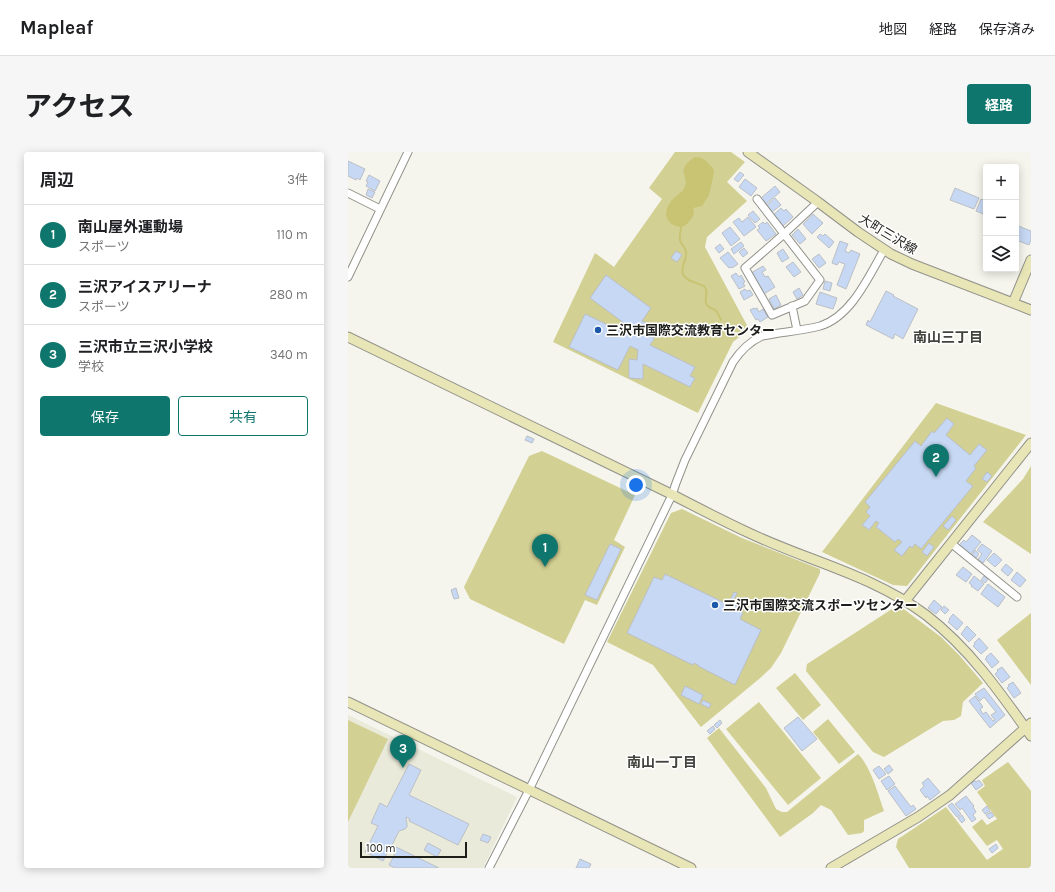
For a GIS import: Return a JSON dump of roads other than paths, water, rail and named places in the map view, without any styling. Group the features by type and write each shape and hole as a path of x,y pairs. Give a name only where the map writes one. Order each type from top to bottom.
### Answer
{"street":[{"path":"348,277 408,152"},
{"name":"大町三沢線","path":"748,152 884,250 912,264 1031,310"},
{"path":"348,193 380,209"},
{"path":"757,199 784,234 820,280 805,301 772,315 745,268 784,234 818,202"},
{"path":"489,868 529,790 672,495 685,460 733,362 747,345 762,336 821,326 836,318 844,312 858,294 884,250"},
{"path":"1013,304 1031,260"},
{"path":"792,306 797,330"},
{"path":"348,337 749,534 781,548 847,572 888,591 927,616 967,652 1028,725 1031,736"},
{"path":"905,601 952,544 1031,443"},
{"path":"952,544 1017,597"},
{"path":"348,702 691,868"},
{"path":"831,868 918,817 950,795 1028,725"}],"waterway":[{"path":"681,227 680,240 686,252 682,269 684,275 688,280 705,287 706,303 718,313 721,320"}],"place":[{"name":"三沢市国際交流教育センター","path":"598,330"},
{"name":"三沢アイスアリーナ","path":"936,477"},
{"name":"南山屋外運動場","path":"545,567"},
{"name":"三沢市国際交流スポーツセンター","path":"715,605"},
{"name":"三沢市立三沢小学校","path":"403,768"}],"district":[{"name":"南山三丁目","path":"948,337"},
{"name":"南山一丁目","path":"662,762"}]}
